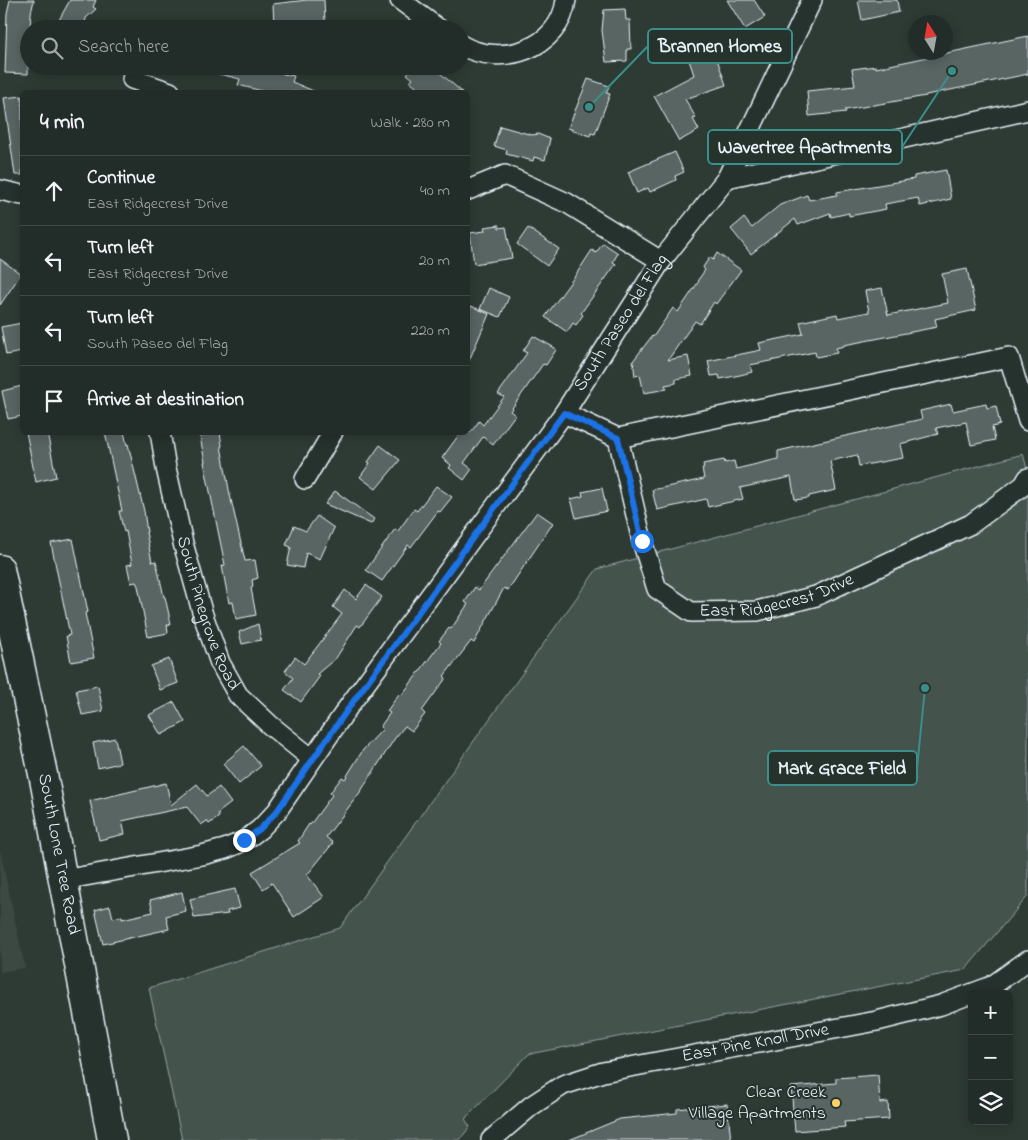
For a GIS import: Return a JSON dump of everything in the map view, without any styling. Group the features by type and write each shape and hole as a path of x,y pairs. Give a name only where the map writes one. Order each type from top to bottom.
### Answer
{"main road":[{"name":"South Lone Tree Road","path":"0,569 44,779 112,1140"}],"street":[{"path":"400,0 427,20"},
{"path":"470,49 498,55 531,49 540,44 557,27 566,0"},
{"name":"South Paseo del Flag","path":"63,880 202,855 224,849 244,840 260,829 277,811 312,759 564,413 661,261 727,178 812,0"},
{"path":"132,79 164,90"},
{"path":"727,178 1028,110"},
{"path":"470,189 505,175 568,202 661,261"},
{"path":"0,190 20,195"},
{"path":"564,413 618,438 1009,357 1028,420"},
{"name":"South Pinegrove Road","path":"160,435 183,544 203,615 220,663 238,695 270,725 312,759"},
{"path":"305,479 331,435"},
{"name":"East Ridgecrest Drive","path":"618,438 642,541 657,589 690,612 757,611 816,596 971,524 1024,485 1028,478"},
{"name":"East Pine Knoll Drive","path":"491,1140 531,1106 563,1085 602,1072 877,1021 941,1005 992,986 1028,960"}],"shaded area":[{"path":"1023,454 1028,472 1028,896 965,970 529,1054 465,1119 470,1127 459,1140 182,1140 149,988 340,928 597,569"},
{"path":"0,850 25,968 0,972"}],"building":[{"path":"10,0 34,0 31,20 20,20 20,74 5,73 7,13"},
{"path":"70,0 96,0 93,7 96,9 86,20 59,20"},
{"path":"324,0 325,20 274,20 273,4"},
{"path":"727,0 754,0 765,17 745,29"},
{"path":"858,0 897,0 899,12 862,20"},
{"path":"625,9 626,20 630,20 631,49 627,49 627,61 606,62 602,30 604,10"},
{"path":"709,36 726,85 685,99 696,118 693,119 699,130 679,141 654,96 694,75 688,57 691,56 687,43"},
{"path":"1028,36 1028,74 926,96 845,110 846,112 809,116 807,91 855,86 852,69 876,66 876,68 914,60 953,60 953,52"},
{"path":"224,75 288,75 294,76 292,82 311,90 258,90 238,85 240,79"},
{"path":"408,75 442,75 460,90 420,90 410,82 413,79"},
{"path":"588,79 609,86 606,93 610,94 595,134 591,133 590,136 568,128"},
{"path":"20,96 20,175 15,175 4,98"},
{"path":"500,126 532,135 538,134 550,139 545,160 534,157 533,161 506,154 507,150 494,146"},
{"path":"675,152 684,172 675,176 676,180 650,192 648,188 637,193 628,172"},
{"path":"946,170 951,199 920,206 918,198 885,204 886,209 849,216 849,213 831,217 830,213 798,225 795,219 751,254 731,229 744,218 752,228 780,205 807,195 809,200 837,195 837,192 914,179 914,176"},
{"path":"499,225 499,228 506,227 512,258 474,264 470,233 485,231 484,227"},
{"path":"528,228 559,249 547,266 517,244"},
{"path":"603,243 618,253 613,262 616,264 581,313 583,315 576,325 573,323 567,332 545,317 592,250 596,253"},
{"path":"717,253 741,270 716,304 714,302 700,324 695,321 668,360 688,356 692,376 676,379 676,383 665,385 667,389 644,393 640,375 635,376 633,361 653,337 673,308 678,312 699,281 705,270 703,267 710,257 713,260"},
{"path":"0,259 20,273 20,275 0,305"},
{"path":"967,269 976,310 935,319 937,327 844,345 836,348 837,353 816,357 815,352 750,365 752,372 740,375 720,379 719,375 711,376 708,361 761,350 759,343 803,334 800,322 837,314 838,318 869,312 865,291 882,288 888,315 948,303 942,274"},
{"path":"489,288 509,297 500,317 480,309"},
{"path":"471,306 489,314 470,358"},
{"path":"20,323 20,352 6,355 1,327"},
{"path":"533,336 556,350 546,365 543,364 510,411 515,415 493,445 483,437 464,463 472,469 464,480 449,468 451,465 442,458 459,435 470,435 470,432 479,421 483,425 504,397 498,394 527,353 523,351"},
{"path":"20,386 20,416 8,419 2,391"},
{"path":"951,404 953,411 986,404 987,408 996,406 1000,425 992,427 995,440 971,445 966,422 936,428 938,434 900,444 903,458 859,466 857,455 830,461 836,490 809,496 809,498 795,500 791,477 740,488 743,499 708,507 706,499 657,510 652,490 704,479 703,464 724,460 725,463 734,461 736,469 778,459 778,451 922,419 920,411"},
{"path":"27,435 48,435 56,477 36,482"},
{"path":"106,435 125,435 128,444 144,511 152,562 156,561 171,624 167,625 168,633 148,637 138,586 136,582 131,583 127,565 132,564 126,531 124,532 119,511 122,511"},
{"path":"200,435 220,435 230,495 245,561 255,560 258,578 252,580 253,587 251,588 256,615 236,619 233,602 229,603 222,566 225,565"},
{"path":"380,445 400,460 376,489 360,477"},
{"path":"436,486 452,497 440,512 438,511 411,547 408,545 382,581 366,570 395,529 398,531 414,509 417,511"},
{"path":"602,488 607,511 576,518 571,499 583,496 582,492"},
{"path":"335,491 374,519 371,524 325,504"},
{"path":"537,512 553,523 508,590 504,588 474,643 471,641 444,676 446,678 422,711 425,714 412,731 405,726 395,738 361,791 326,837 333,843 307,875 324,897 294,917 272,883 263,889 252,872 300,843 298,841 309,824 332,795 330,793 342,777 345,779 363,750 383,729 380,727 390,713 387,711 399,694 401,696 441,643 439,641 449,628 451,629 468,604 465,602 475,587 479,590"},
{"path":"317,516 334,528 320,559 306,553 303,568 287,565 291,547 286,545 294,526 306,531"},
{"path":"73,539 88,612 85,613 94,658 71,662 66,636 70,635 51,543"},
{"path":"366,585 382,597 360,627 357,625 336,658 317,674 320,676 301,702 284,690 293,678 285,671 295,657 304,664 342,614 333,607 345,590 356,599"},
{"path":"258,624 261,640 242,644 239,632"},
{"path":"169,659 178,683 160,690 151,666"},
{"path":"98,686 103,711 82,715 76,690"},
{"path":"174,702 185,722 161,735 149,715"},
{"path":"115,738 120,763 98,768 93,743"},
{"path":"244,746 261,766 239,784 223,764"},
{"path":"166,783 171,805 197,784 207,796 219,787 231,803 218,813 219,817 209,824 207,821 201,825 187,807 122,821 125,834 99,840 90,801"},
{"path":"235,889 240,908 227,911 228,914 194,918 190,899"},
{"path":"182,892 186,911 166,916 169,929 103,944 95,910 110,906 113,918 122,916 122,919 153,912 150,900"},
{"name":"Clear Creek Village Apartments","path":"878,1075 880,1103 888,1102 889,1119 844,1122 845,1127 795,1131 791,1087 836,1083 836,1078"},
{"name":"Clear Creek Village Apartments","path":"727,1104 731,1140 569,1140 620,1119 677,1113 677,1109"}],"place":[{"name":"Wavertree Apartments","path":"952,71"},
{"name":"Brannen Homes","path":"589,107"},
{"name":"Mark Grace Field","path":"925,688"},
{"name":"Clear Creek Village Apartments","path":"836,1103"}],"route":[{"path":"244,840 260,829 277,811 350,706 564,413 618,438 642,541"}]}
